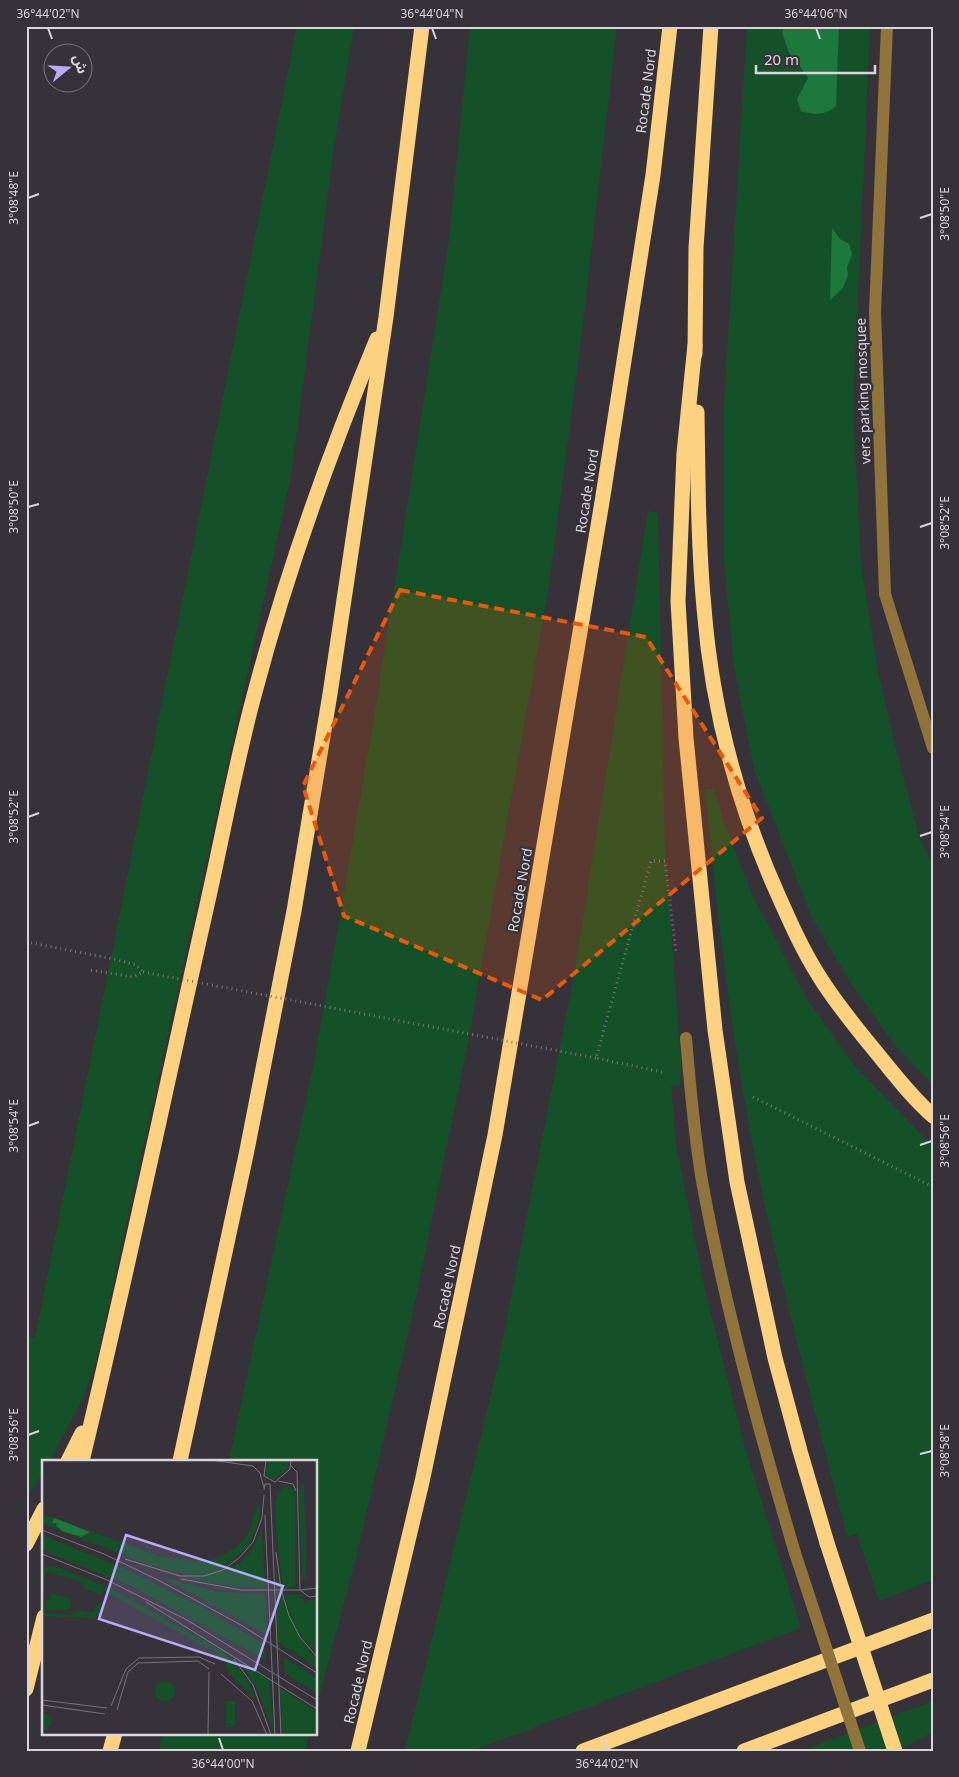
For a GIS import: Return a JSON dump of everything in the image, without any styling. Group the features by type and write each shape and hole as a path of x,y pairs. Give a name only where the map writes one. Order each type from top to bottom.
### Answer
{"highway":[{"path":"180,1460 246,1155 294,911 332,684 386,317 422,26"},
{"name":"Rocade Nord","path":"358,1751 422,1482 495,1135 602,502 653,175 670,26"},
{"path":"711,26 696,248 695,345 699,522 704,609 715,695 729,761 749,824 772,882 797,937 819,976 846,1014 887,1066 933,1116"},
{"path":"82,1460 210,891 230,791 254,693 283,595 314,501 348,409 386,317"},
{"path":"695,345 684,453 678,601 688,758 714,1030 737,1182 776,1358 800,1451 827,1543 895,1751"},
{"path":"68,1460 94,1409"},
{"path":"26,1544 42,1513"},
{"path":"583,1751 933,1620"},
{"path":"26,1689 42,1625"},
{"path":"744,1751 933,1680"},
{"path":"110,1751 114,1734"}],"street":[{"name":"vers parking mosquee","path":"887,26 875,312 885,594 932,745"},
{"path":"686,1038 685,1076 702,1180 724,1293 763,1443 796,1554 860,1751"}],"path":[{"path":"596,1058 651,861 665,861 677,959"},
{"path":"26,942 114,959 136,965 142,972 685,1076"},
{"path":"90,970 133,977 142,972"},
{"path":"722,1081 933,1187"}],"highlighted area":[{"path":"400,590 646,637 762,818 542,1000 344,916 303,786"}],"green space":[{"path":"297,26 354,26 334,147 291,476 96,1362 85,1394 51,1460 42,1460 42,1474 26,1500 26,1336 35,1338"},
{"path":"470,26 617,26 580,348 549,585 469,1037 413,1312 356,1558 318,1700 318,1460 229,1460 314,1062 378,692 449,240"},
{"path":"747,26 870,26 853,409 861,565 878,671 896,749 920,840 933,864 933,1085 898,1049 854,988 812,918 754,769 734,666 724,561 724,406"},
{"path":"785,26 839,26 836,106 827,112 815,114 801,111 797,99 808,78 789,53 782,32"},
{"path":"832,228 840,239 849,244 852,254 847,267 848,275 843,288 830,300"},
{"path":"648,511 658,513 665,851 681,1061 680,1087 671,1086 676,1144 706,1295 745,1448 801,1628 471,1751 405,1751 497,1369 574,975"},
{"path":"705,789 713,789 752,894 806,998 854,1065 933,1147 933,1580 879,1601 857,1534 847,1537 769,1225 734,1037 718,914"},
{"path":"933,1701 933,1732 897,1751 801,1751"},
{"path":"163,1734 309,1734 305,1751 159,1751"}]}
